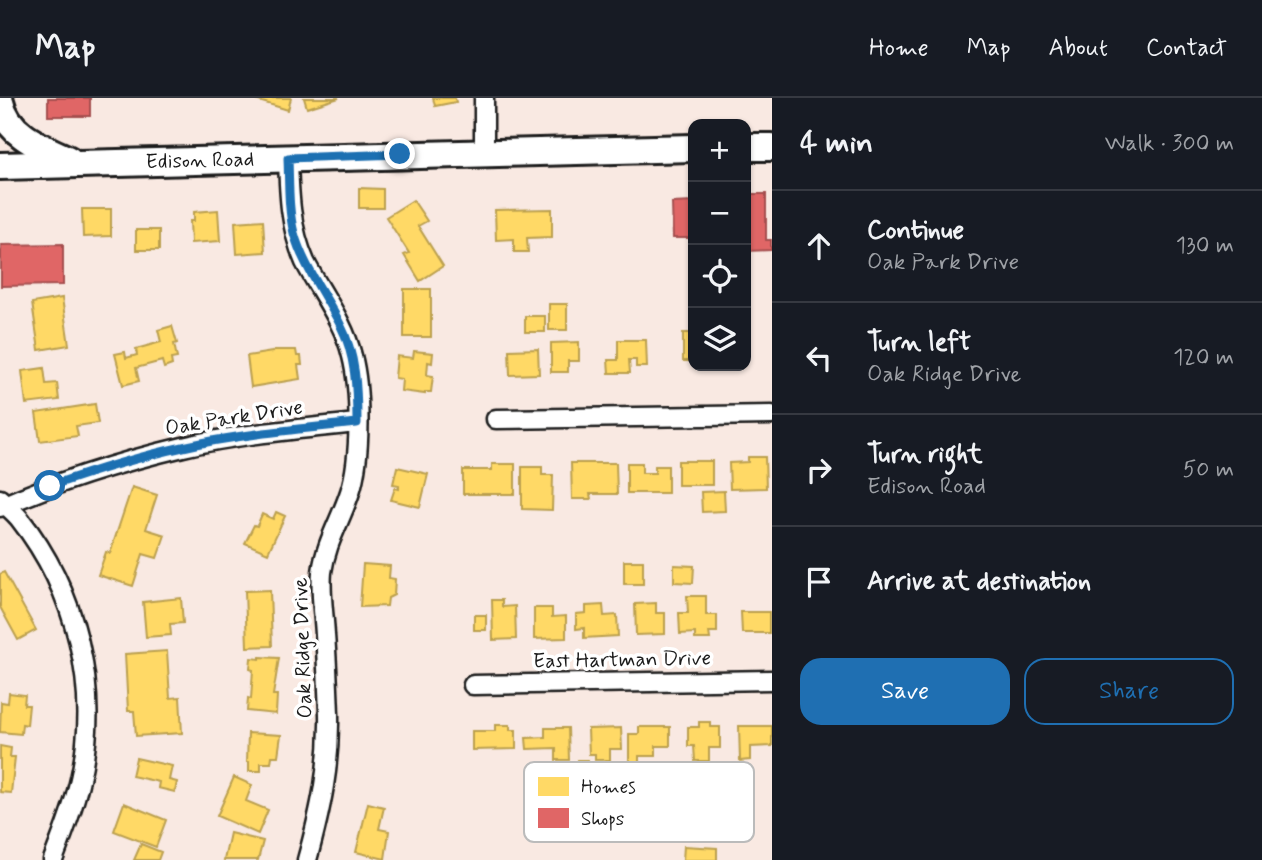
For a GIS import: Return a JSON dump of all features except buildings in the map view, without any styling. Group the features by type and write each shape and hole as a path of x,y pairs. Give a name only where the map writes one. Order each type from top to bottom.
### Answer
{"main road":[{"path":"0,101 11,127 37,146 77,164"},
{"path":"751,148 772,147"},
{"name":"Edison Road","path":"0,166 688,148"}],"street":[{"path":"484,98 484,152"},
{"name":"Oak Ridge Drive","path":"288,158 294,234 305,260 341,325 353,357 357,423 357,469 326,548 322,574 321,599 329,715 328,755 325,788 307,860"},
{"path":"496,419 772,415"},
{"name":"Oak Park Drive","path":"2,504 89,472 184,447 357,423"},
{"path":"2,504 18,517 54,572 66,597 79,639 85,676 87,715 81,777 74,805 53,860"},
{"name":"East Hartman Drive","path":"473,685 772,680"}],"route":[{"path":"50,486 89,472 184,447 357,423 353,357 341,325 305,260 294,234 288,158 400,154"}]}
